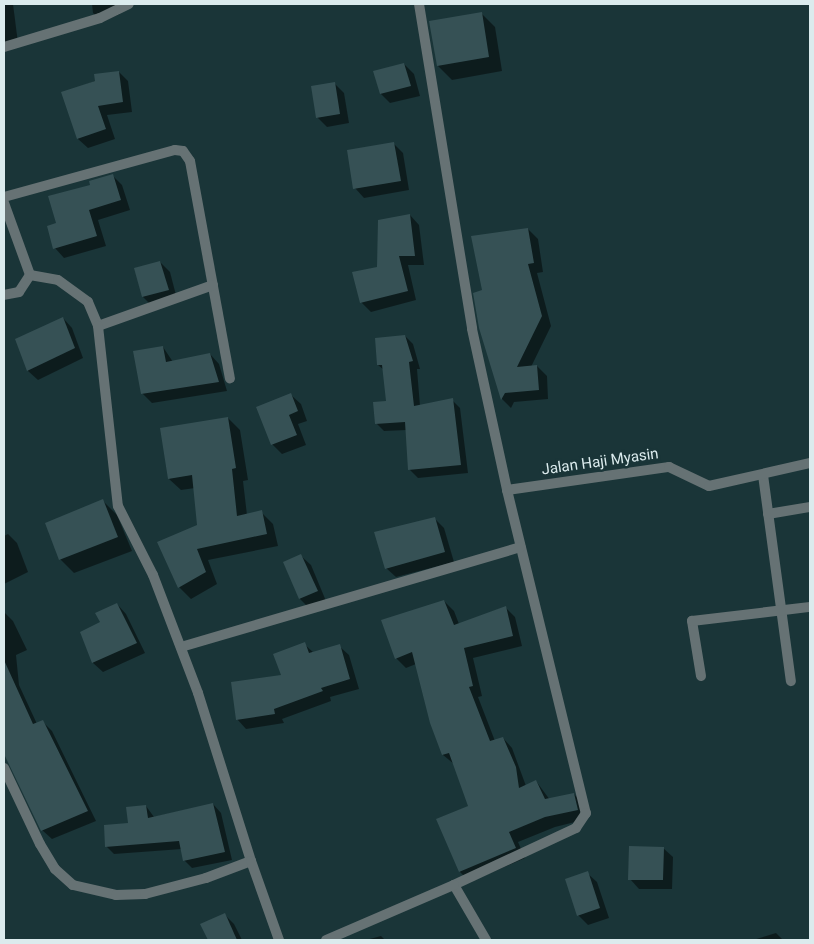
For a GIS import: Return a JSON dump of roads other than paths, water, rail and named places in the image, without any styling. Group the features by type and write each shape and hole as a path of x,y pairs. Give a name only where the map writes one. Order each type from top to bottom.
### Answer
{"street":[{"path":"4,47 100,18 129,4"},
{"path":"326,940 576,828 586,813 507,490 472,329 419,4"},
{"path":"4,197 174,150 183,151 190,161 230,378"},
{"path":"4,203 30,275 75,295 98,326 118,506 153,574 181,647 279,940"},
{"path":"4,296 19,292 30,275"},
{"path":"98,326 213,285"},
{"name":"Jalan Haji Myasin","path":"507,490 669,467 709,486 810,463"},
{"path":"762,475 791,680"},
{"path":"768,514 810,507"},
{"path":"181,647 521,547"},
{"path":"701,676 692,621 810,607"},
{"path":"4,768 40,844 55,869 73,885 116,895 145,894 198,881 251,861"},
{"path":"454,884 486,940"}]}
